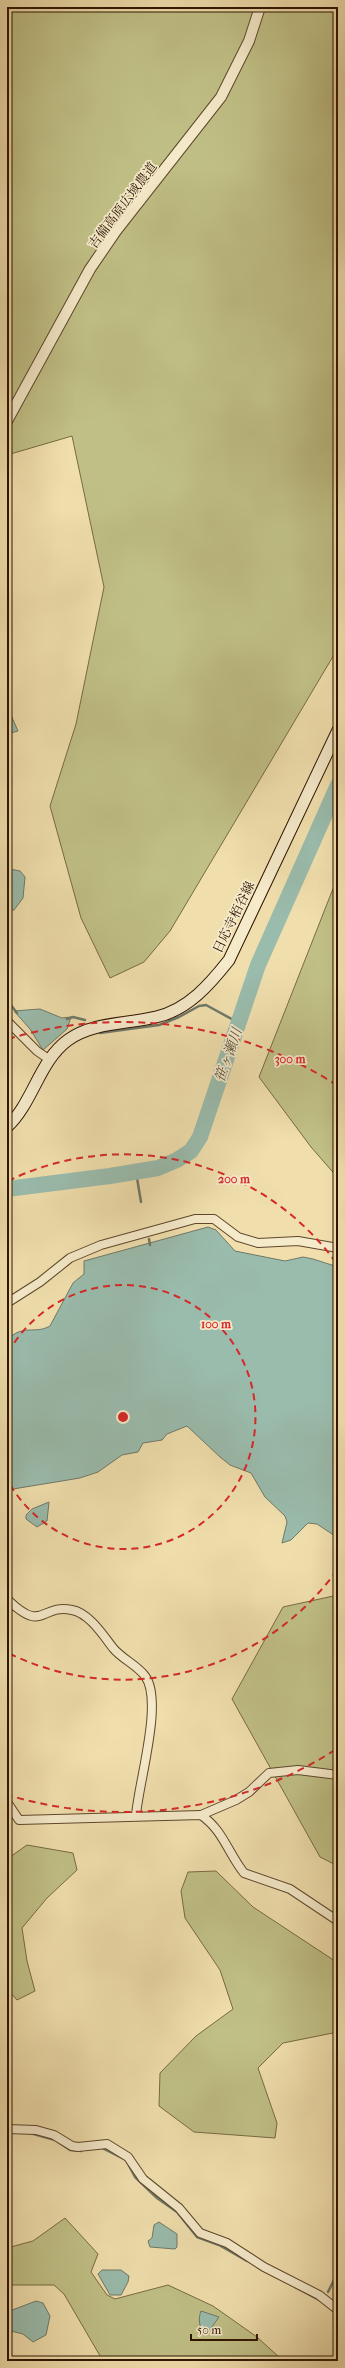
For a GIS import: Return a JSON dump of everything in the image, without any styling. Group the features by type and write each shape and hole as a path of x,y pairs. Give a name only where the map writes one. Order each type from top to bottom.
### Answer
{"main road":[{"name":"日応寺栢谷線","path":"7,1127 20,1110 50,1060 68,1040 91,1029 158,1017 176,1009 194,999 229,960 338,730"}],"street":[{"name":"吉備高原広域農道","path":"7,422 90,269 116,231 221,97 249,41 260,7"},
{"path":"7,1021 37,1050 50,1060"},
{"path":"7,1303 40,1282 70,1258 101,1245 195,1219 214,1219 238,1237 258,1243 298,1241 338,1248"},
{"path":"7,1599 20,1611 33,1617 44,1615 58,1609 72,1610 86,1617 117,1653 145,1676 151,1693 151,1730 137,1797 136,1816"},
{"path":"7,1802 19,1820 201,1815 236,1800 269,1773 298,1770 338,1775"},
{"path":"201,1815 210,1822 225,1839 244,1873 290,1889 338,1921"},
{"path":"7,2128 36,2130 54,2135 72,2146 78,2147 108,2144 128,2157 143,2179 180,2208 200,2233 227,2244 264,2267 319,2295 338,2310"}],"green space":[{"path":"7,7 338,7 338,648 170,931 144,962 110,978 81,918 50,806 76,724 104,587 72,436 7,455"},
{"path":"338,876 338,1178 311,1147 259,1077"},
{"path":"338,1595 338,1866 320,1857 232,1699 283,1607"},
{"path":"27,1845 73,1853 77,1870 47,1898 22,1928 27,1961 35,1991 17,2000 7,1989 7,1859"},
{"path":"216,1871 253,1907 338,1963 338,2032 283,2043 258,2068 277,2123 275,2138 194,2132 159,2106 160,2073 196,2036 233,2009 220,1970 185,1918 181,1891 188,1872"},
{"path":"65,2218 98,2254 91,2272 107,2295 115,2299 168,2285 213,2306 257,2337 280,2358 278,2361 103,2361 64,2294 54,2285 7,2285 7,2248 33,2241"}],"shaded area":[{"path":"7,706 18,731 7,734"},
{"path":"10,869 20,871 25,877 23,898 14,910 7,911 7,870"},
{"path":"40,1009 62,1018 71,1017 67,1029 43,1050 30,1029 14,1011"},
{"path":"208,1227 216,1230 235,1251 285,1261 303,1257 338,1267 338,1538 317,1524 308,1523 291,1540 282,1543 287,1522 285,1516 265,1497 251,1473 230,1465 187,1426 167,1434 162,1440 143,1443 138,1452 122,1455 98,1472 80,1478 7,1490 7,1340 13,1335 24,1330 39,1330 50,1326 73,1283 84,1274 84,1261"},
{"path":"49,1502 47,1521 37,1527 26,1519 26,1515 32,1509"},
{"path":"159,2222 177,2234 177,2247 175,2249 150,2247 148,2241 152,2238 154,2225"},
{"path":"102,2270 121,2270 129,2276 128,2282 121,2295 110,2295 98,2274"},
{"path":"36,2301 43,2303 50,2316 46,2335 33,2342 23,2334 11,2331 7,2325 7,2312"},
{"path":"201,2311 219,2317 209,2331 205,2333 201,2329"}],"waterway":[{"name":"笹ヶ瀬川","path":"7,1189 110,1176 158,1168 177,1160 191,1151 200,1137 258,965 338,785"},
{"path":"7,1000 17,1013"},
{"path":"100,1033 159,1025 179,1017 199,1006 206,1005 239,1023"},
{"path":"67,1019 73,1017 85,1020"},
{"path":"136,1172 141,1202"},
{"path":"149,1239 150,1245"},
{"path":"30,2133 55,2140 70,2150 81,2151"},
{"path":"102,2148 126,2160 135,2177 157,2198 177,2212 197,2237 219,2245 247,2261"},
{"path":"328,2292 338,2272"},
{"path":"295,2287 321,2301"}]}
